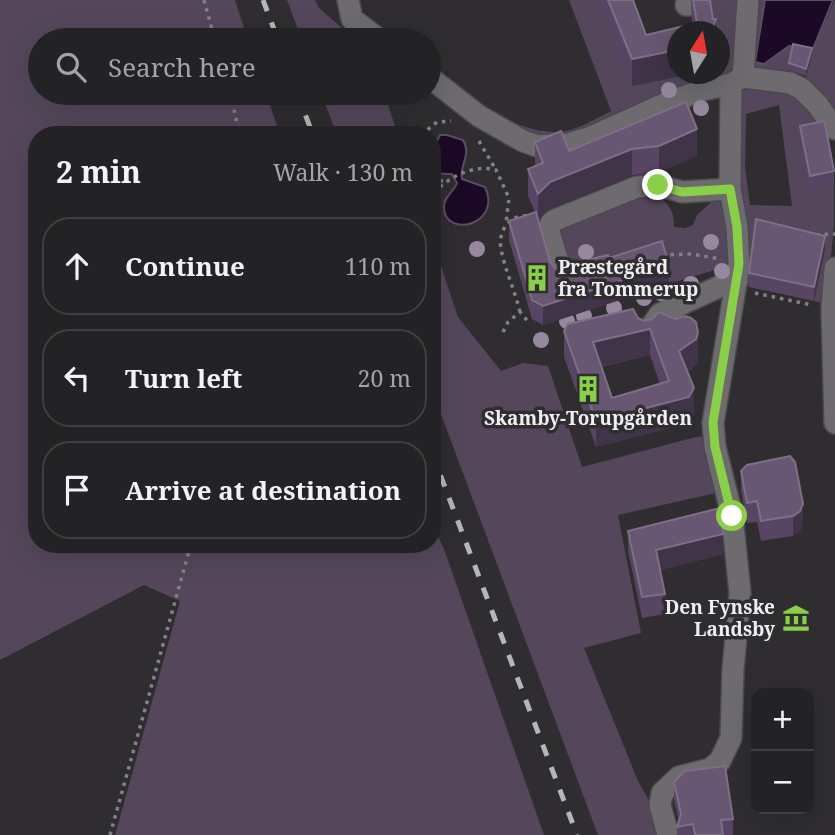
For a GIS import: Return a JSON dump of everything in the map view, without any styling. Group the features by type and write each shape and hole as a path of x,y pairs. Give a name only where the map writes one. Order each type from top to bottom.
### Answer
{"street":[{"path":"348,0 352,19 364,28"},
{"path":"668,835 660,805 662,793 678,776 710,769 720,761 731,738 740,583 732,516 715,447 713,422 737,278 737,227 730,189 737,80 748,0"},
{"path":"441,86 479,116 523,141 552,147 590,137 664,104 737,80 790,83 802,89 817,104 835,131"},
{"path":"563,277 549,228 555,220 637,187 658,185 682,192 730,189"},
{"path":"835,268 831,309 835,423"},
{"path":"646,334 660,314 737,278"}],"path":[{"path":"204,0 212,28"},
{"path":"233,105 238,126"},
{"path":"432,126 437,122 454,121"},
{"path":"475,136 509,198 501,251 520,312 530,324"},
{"path":"441,181 482,168 496,170"},
{"path":"441,185 445,181"},
{"path":"505,225 513,217 521,215 549,228"},
{"path":"815,235 835,234"},
{"path":"657,256 691,254 737,278 831,309"},
{"path":"503,332 508,322 520,312"},
{"path":"110,835 188,553"}],"shaded area":[{"path":"0,0 235,0 244,28 28,28 28,105 270,105 277,126 28,126 28,553 441,553 441,543 544,835 115,835 180,601 144,585 0,660"},
{"path":"287,0 315,0 319,8 342,28 298,28"},
{"path":"569,0 599,0 633,86 667,79 667,84 703,84 577,137 538,142 441,80 441,74 493,112 529,128 547,132 566,131 611,111"},
{"path":"711,0 740,0 739,38 730,71 730,21 709,21 706,3"},
{"path":"756,0 765,0 755,57 789,46 813,49 835,0 835,120 756,72 749,58","holes":["793,51 811,55 806,78 788,74"]},
{"path":"765,0 833,0 813,49 789,46 764,64 755,62"},
{"path":"750,87 788,91 824,124 810,189 834,185 834,226 826,304 814,301 825,250 756,233 744,286 737,189 740,96","holes":["779,105 792,206 750,205 745,167 746,114"]},
{"path":"326,105 388,105 395,126 334,126"},
{"path":"441,135 463,140 466,155 462,179 485,187 488,200 486,211 480,218 462,225 453,223 446,217 444,203 457,183 452,174 443,174"},
{"path":"648,191 667,204 673,214 674,227 685,228 693,225 697,215 716,198 726,201 733,268 724,267 669,284 660,253 569,275 555,225"},
{"path":"441,266 458,317 501,371 523,363 548,366 582,467 705,436 716,493 618,515 641,633 584,648 638,781 652,806 660,835 598,835 441,414"}],"building":[{"path":"608,0 633,0 646,35 667,30 667,52 632,59"},
{"path":"693,0 710,0 713,19 716,19 697,21"},
{"path":"793,44 812,48 806,69 789,63"},
{"path":"686,102 697,129 659,146 632,149 550,182 538,194 528,169 543,163 535,142 561,131 569,151"},
{"path":"823,121 834,171 810,176 800,126"},
{"path":"536,212 550,262 561,271 568,270 575,263 608,255 609,258 662,241 669,265 543,306 532,300 509,221"},
{"path":"756,219 825,236 814,287 749,273"},
{"path":"633,309 638,318 644,321 652,319 659,312 675,319 685,316 691,318 696,322 696,339 679,351 694,388 689,397 596,421 564,331 568,324","holes":["650,329 669,381 612,398 593,342"]},
{"path":"790,456 795,462 803,504 800,511 793,516 761,521 757,501 747,503 741,471 747,465"},
{"path":"720,508 723,534 656,550 665,594 642,597 628,531"},
{"path":"725,766 733,819 721,820 723,835 695,835 693,824 677,827 681,814 674,782 685,771"}],"railway":[{"path":"263,0 274,28"},
{"path":"302,105 310,126"},
{"path":"441,477 577,835"}],"place":[{"name":"Præstegård fra Tommerup","path":"537,278"},
{"name":"Skamby-Torupgården","path":"588,389"},
{"name":"Den Fynske Landsby","path":"796,618"}],"route":[{"path":"658,185 682,192 730,189 737,227 739,264 713,422 715,447 732,516"}]}
